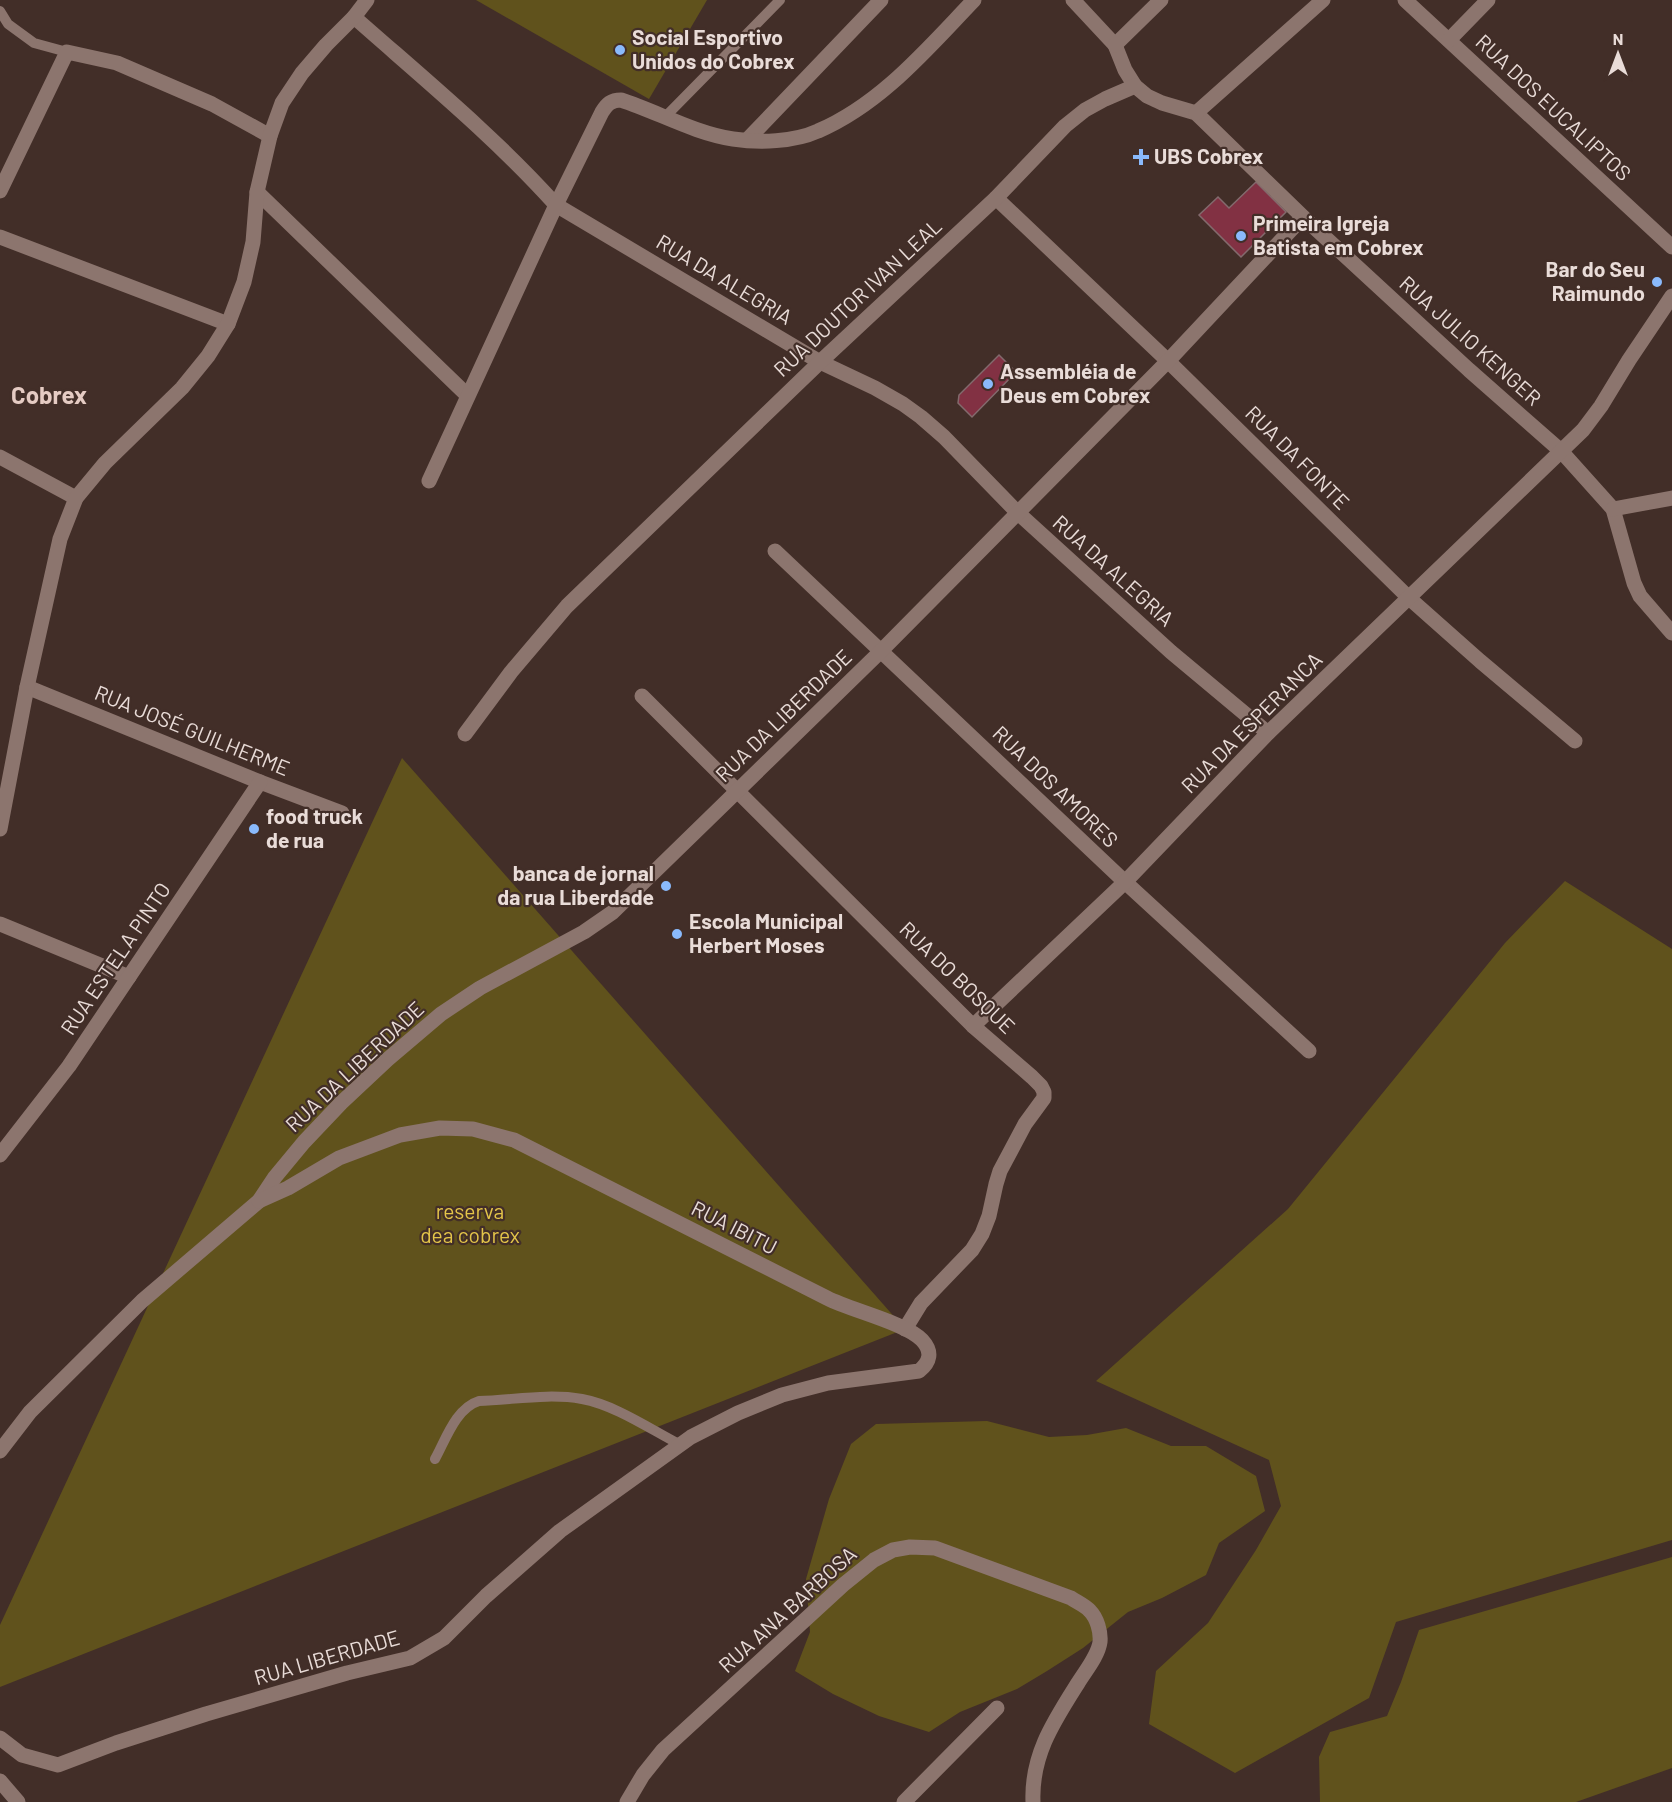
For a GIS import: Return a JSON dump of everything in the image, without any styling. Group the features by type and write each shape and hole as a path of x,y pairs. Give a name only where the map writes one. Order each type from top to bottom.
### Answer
{"street":[{"path":"0,829 27,687 60,539 76,498 105,463 182,388 208,356 228,324 243,282 252,242 257,192 270,136 282,103 302,73 367,0"},
{"path":"747,140 881,0"},
{"path":"429,481 556,205 608,104 613,100 621,100 700,130 732,139 776,141 817,132 854,112 904,74 974,0"},
{"path":"1073,0 1115,45 1125,70 1135,86 1147,96 1162,103 1196,113 1312,3"},
{"path":"1115,45 1161,0"},
{"name":"RUA DOS EUCALIPTOS","path":"1405,0 1672,246"},
{"path":"1449,40 1488,0"},
{"name":"RUA DA ALEGRIA","path":"354,17 459,108 528,174 556,205 820,362 875,388 921,417 944,437 1017,512 1171,652 1268,733"},
{"path":"0,190 67,52 117,63 212,104 270,136"},
{"name":"RUA DOUTOR IVAN LEAL","path":"465,734 511,672 567,606 820,362 996,198 1065,126 1085,110 1135,86"},
{"name":"RUA JULIO KENGER","path":"1196,113 1303,217 1468,370 1561,450 1613,509"},
{"path":"257,192 467,396"},
{"name":"RUA DA FONTE","path":"996,198 1168,361 1409,598 1575,741"},
{"name":"RUA DA LIBERDADE","path":"259,1201 275,1177 304,1142 341,1103 441,1014 480,988 584,932 613,912 881,651 1168,361 1303,217"},
{"path":"0,237 228,324"},
{"name":"RUA DA ESPERANCA","path":"973,1026 1125,882 1268,733 1583,430 1672,296"},
{"path":"0,457 76,498"},
{"path":"1672,498 1613,509 1634,583 1640,596 1672,633"},
{"name":"RUA DOS AMORES","path":"775,550 1125,882 1309,1051"},
{"name":"RUA JOSÉ GUILHERME","path":"27,687 342,813"},
{"name":"RUA DO BOSQUE","path":"642,696 973,1026 1041,1086 1044,1092 1044,1098 1025,1124 1000,1171 982,1234 972,1250 921,1303 905,1329"},
{"name":"RUA ESTELA PINTO","path":"0,1155 69,1066 260,782"},
{"path":"0,924 129,977"},
{"name":"RUA IBITU","path":"259,1201 288,1188 339,1158 400,1134 440,1128 473,1129 513,1140 830,1300 905,1329 922,1340 927,1348 929,1357 927,1365 919,1371 828,1383 782,1395 738,1413 679,1444"},
{"path":"0,1451 30,1412 142,1301 259,1201"},
{"name":"RUA LIBERDADE","path":"0,1738 22,1755 58,1765 116,1743 206,1714 347,1673 410,1658 444,1638 486,1596 561,1531 679,1444"},
{"name":"RUA ANA BARBOSA","path":"627,1802 643,1775 663,1750 843,1585 874,1560 893,1550 910,1546 935,1548 1071,1598 1090,1611 1096,1621 1100,1631 1100,1642 1093,1660 1063,1706 1041,1747 1033,1778 1033,1802"},
{"path":"904,1802 997,1708"},
{"path":"0,1781 18,1802"}],"lane":[{"path":"665,117 780,0"},
{"path":"0,12 8,24 34,44 67,52"},
{"path":"435,1459 460,1412 470,1404 479,1401 561,1397 582,1399 617,1412 679,1444"}],"green space":[{"name":"Social Esportivo Unidos do Cobrex","path":"476,0 707,0 649,99"},
{"name":"reserva dea cobrex","path":"402,758 905,1329 0,1687 0,1625"},
{"path":"1565,881 1672,949 1672,1540 1396,1622 1369,1698 1235,1773 1149,1724 1156,1671 1208,1623 1256,1550 1281,1506 1269,1460 1096,1381 1288,1209 1505,943"},
{"path":"987,1421 1049,1437 1087,1435 1126,1428 1171,1446 1206,1446 1256,1476 1265,1511 1219,1543 1206,1575 1162,1598 1128,1612 1083,1648 1047,1671 1017,1689 960,1712 929,1732 879,1716 833,1694 795,1671 810,1632 806,1579 829,1499 851,1444 876,1424"},
{"path":"1672,1557 1672,1768 1576,1802 1320,1802 1319,1757 1330,1732 1387,1716 1419,1630"}],"building":[{"name":"Primeira Igreja Batista em Cobrex","path":"1256,182 1286,212 1241,257 1199,215 1218,197 1229,208"},
{"name":"Assembléia de Deus em Cobrex","path":"999,355 1016,372 972,417 958,403 959,395"}],"place":[{"name":"Social Esportivo Unidos do Cobrex","path":"620,50"},
{"name":"UBS Cobrex","path":"1141,157"},
{"name":"Primeira Igreja Batista em Cobrex","path":"1241,236"},
{"name":"Bar do Seu Raimundo","path":"1657,282"},
{"name":"Assembléia de Deus em Cobrex","path":"988,384"},
{"name":"food truck de rua","path":"254,829"},
{"name":"banca de jornal da rua Liberdade","path":"666,886"},
{"name":"Escola Municipal Herbert Moses","path":"677,934"}],"district":[{"name":"Cobrex","path":"49,396"}]}
